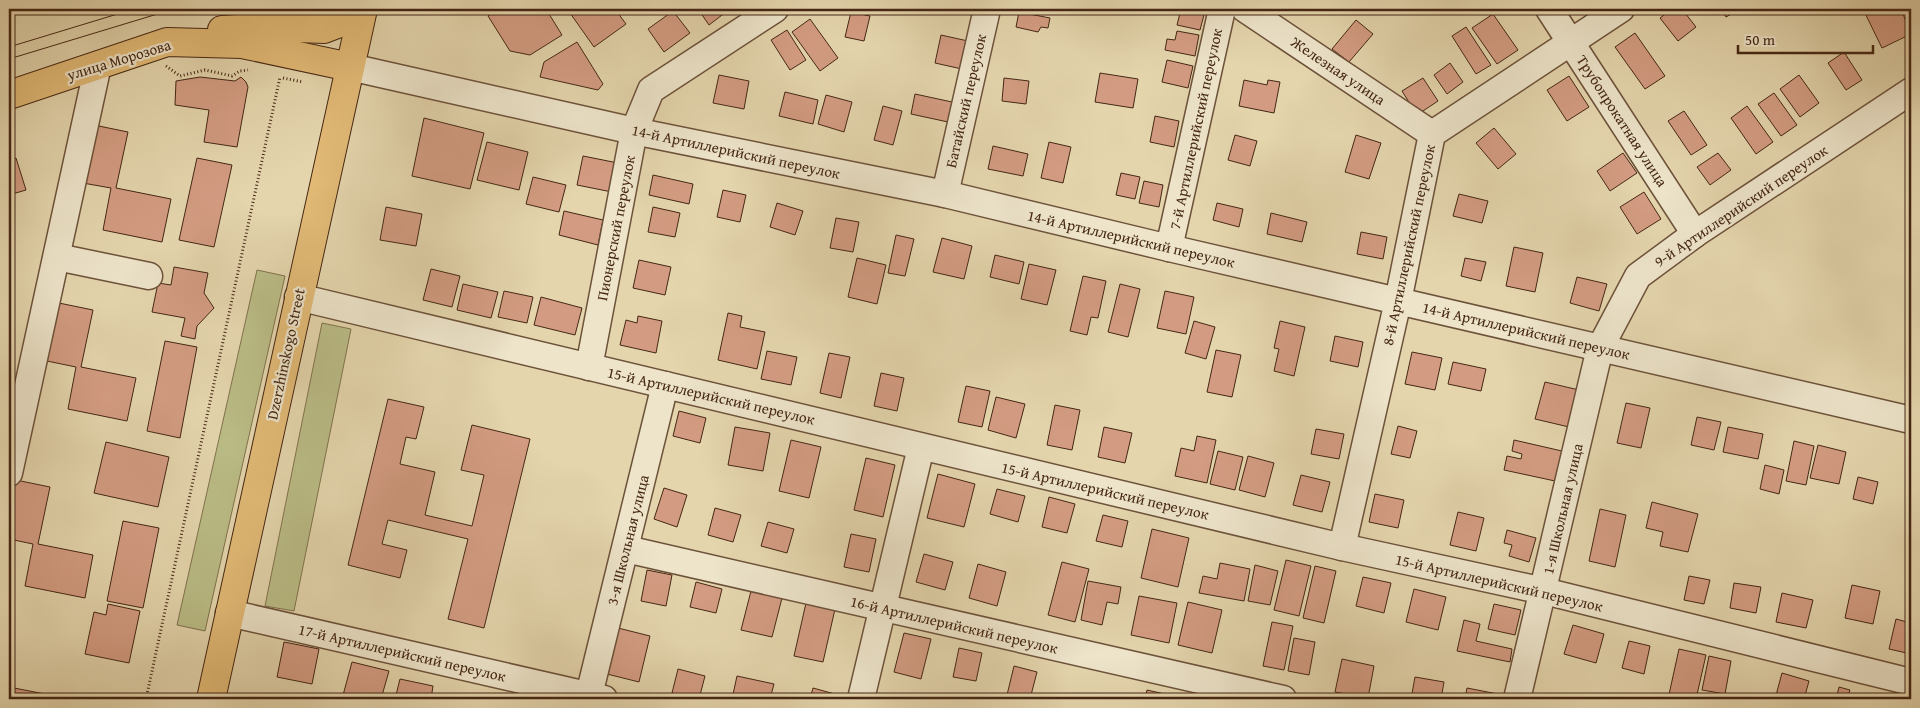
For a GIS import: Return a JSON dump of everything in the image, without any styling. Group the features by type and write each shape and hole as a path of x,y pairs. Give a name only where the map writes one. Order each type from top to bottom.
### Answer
{"main road":[{"path":"164,54 232,28 324,29 345,21 362,9"},
{"name":"Dzerzhinskogo Street","path":"211,699 362,9"},
{"name":"улица Морозова","path":"9,95 98,65 242,44 350,67"}],"street":[{"name":"Пионерский переулок","path":"589,367 634,131 651,90 775,9"},
{"name":"Батайский переулок","path":"945,194 987,9"},
{"name":"7-й Артиллерийский переулок","path":"1170,248 1222,9"},
{"name":"Железная улица","path":"1245,9 1432,134"},
{"name":"Трубопрокатная улица","path":"1549,9 1696,234"},
{"name":"8-й Артиллерийский переулок","path":"1342,548 1398,301 1432,134 1621,9"},
{"path":"9,472 98,65"},
{"name":"14-й Артиллерийский переулок","path":"350,67 634,131 945,194 1911,420"},
{"name":"9-й Артиллерийский переулок","path":"1600,348 1638,276 1696,234 1911,91"},
{"path":"57,258 149,276"},
{"name":"15-й Артиллерийский переулок","path":"298,297 1342,548 1544,591 1911,682"},
{"name":"1-я Школьная улица","path":"1517,699 1600,348"},
{"name":"3-я Школьная улица","path":"596,697 626,549 665,385"},
{"path":"861,699 921,447"},
{"name":"16-й Артиллерийский переулок","path":"626,549 882,609 1283,699"},
{"name":"17-й Артиллерийский переулок","path":"229,613 596,697"}],"path":[{"path":"164,54 166,66 180,76 205,70 232,76 240,71 254,71"},
{"path":"271,75 303,82"},
{"path":"146,699 280,77"}],"green space":[{"path":"257,270 285,276 205,631 177,625"},
{"path":"322,323 351,329 294,611 265,606"}],"building":[{"path":"499,9 546,9 562,35 530,55 510,51 488,16"},
{"path":"577,9 615,9 626,24 594,47 570,13"},
{"path":"698,9 724,9 726,12 709,25"},
{"path":"1181,9 1205,11 1200,30 1177,25"},
{"path":"1349,9 1362,9 1353,15"},
{"path":"1672,9 1682,9 1696,27 1678,41 1660,18"},
{"path":"1720,9 1740,9 1726,17"},
{"path":"1863,9 1901,9 1911,34 1882,48"},
{"path":"673,11 690,33 664,52 648,29"},
{"path":"851,12 870,16 864,41 845,37"},
{"path":"1019,12 1050,18 1048,28 1041,27 1038,32 1016,27"},
{"path":"1493,14 1518,50 1497,64 1472,28"},
{"path":"810,19 838,58 820,71 792,32"},
{"path":"1356,20 1373,34 1349,62 1332,49"},
{"path":"1466,27 1491,65 1476,74 1452,36"},
{"path":"787,30 806,60 790,70 771,40"},
{"path":"1177,31 1199,35 1195,56 1165,50 1167,39 1175,40"},
{"path":"1635,33 1665,76 1645,89 1615,47"},
{"path":"941,35 968,41 962,69 935,63"},
{"path":"577,42 603,84 598,90 540,77 544,62"},
{"path":"1844,52 1862,80 1846,90 1828,63"},
{"path":"1167,60 1193,66 1188,88 1162,82"},
{"path":"1450,63 1463,82 1447,94 1434,75"},
{"path":"1100,73 1138,79 1133,108 1095,102"},
{"path":"719,75 749,81 744,109 713,103"},
{"path":"1799,75 1819,103 1800,117 1780,89"},
{"path":"1569,76 1589,107 1567,121 1547,90"},
{"path":"200,77 235,81 241,77 246,82 248,87 237,147 204,142 209,110 175,105 176,81"},
{"path":"1004,78 1029,81 1026,104 1002,101"},
{"path":"1423,78 1438,101 1417,115 1402,91"},
{"path":"1244,80 1267,85 1268,80 1280,82 1274,113 1239,106"},
{"path":"785,92 818,100 813,124 779,116"},
{"path":"1774,93 1797,125 1781,136 1758,104"},
{"path":"915,94 952,102 948,122 911,114"},
{"path":"826,95 852,102 844,132 818,124"},
{"path":"883,106 902,111 893,145 874,140"},
{"path":"1747,106 1773,142 1756,154 1731,118"},
{"path":"1684,111 1707,145 1691,155 1668,121"},
{"path":"1155,116 1179,121 1174,147 1150,142"},
{"path":"424,118 484,133 470,189 412,176"},
{"path":"89,124 128,132 116,188 171,199 162,242 103,230 111,188 77,182"},
{"path":"1494,128 1516,154 1498,169 1476,143"},
{"path":"1235,135 1257,141 1250,166 1228,160"},
{"path":"1356,135 1381,143 1369,179 1345,172"},
{"path":"487,142 528,152 519,190 477,180"},
{"path":"1049,142 1071,147 1063,183 1041,178"},
{"path":"993,146 1028,154 1023,176 988,169"},
{"path":"1623,153 1637,173 1610,191 1597,171"},
{"path":"1718,153 1731,170 1710,185 1697,167"},
{"path":"583,156 618,163 612,192 577,185"},
{"path":"16,158 26,190 9,195 9,160"},
{"path":"197,158 232,165 214,247 179,240"},
{"path":"1121,173 1140,177 1135,199 1116,195"},
{"path":"653,175 693,184 689,204 649,195"},
{"path":"533,177 566,185 559,212 526,204"},
{"path":"1144,181 1163,185 1159,207 1139,203"},
{"path":"723,190 746,195 740,222 717,217"},
{"path":"1644,192 1661,219 1637,234 1620,207"},
{"path":"1459,194 1488,201 1482,223 1453,216"},
{"path":"777,203 803,211 795,235 770,227"},
{"path":"1217,203 1243,209 1239,227 1213,220"},
{"path":"386,207 422,214 416,246 380,240"},
{"path":"653,207 680,213 675,237 648,232"},
{"path":"564,211 603,220 598,245 559,235"},
{"path":"1271,213 1307,222 1302,242 1267,234"},
{"path":"836,218 859,222 853,252 830,248"},
{"path":"1361,232 1387,237 1383,259 1357,254"},
{"path":"896,235 914,239 905,276 888,273"},
{"path":"942,238 972,246 964,279 933,272"},
{"path":"1514,247 1543,253 1535,292 1506,286"},
{"path":"995,255 1024,262 1019,284 990,277"},
{"path":"857,258 886,265 877,304 848,297"},
{"path":"1465,258 1486,262 1481,281 1461,276"},
{"path":"639,260 671,267 665,295 633,288"},
{"path":"1029,264 1056,270 1047,305 1021,299"},
{"path":"174,267 208,273 204,293 214,308 197,326 195,339 181,336 185,318 152,312 158,283 171,285"},
{"path":"431,269 460,276 452,307 423,300"},
{"path":"1083,276 1106,281 1098,318 1091,317 1087,335 1070,331"},
{"path":"1577,277 1607,284 1599,311 1570,303"},
{"path":"463,284 498,292 491,318 457,310"},
{"path":"1120,284 1140,289 1128,337 1108,332"},
{"path":"504,291 533,297 527,323 498,317"},
{"path":"1165,291 1194,297 1186,334 1157,328"},
{"path":"541,297 582,308 575,335 534,325"},
{"path":"54,302 93,310 81,367 136,378 127,421 68,409 76,367 42,360"},
{"path":"728,313 742,316 740,327 765,332 757,369 718,360"},
{"path":"638,316 662,321 656,353 620,345 626,320 637,323"},
{"path":"1194,321 1215,327 1206,359 1185,353"},
{"path":"1280,321 1305,327 1294,376 1274,371 1279,349 1274,348"},
{"path":"1335,336 1363,342 1358,367 1330,361"},
{"path":"165,341 197,347 180,438 147,431"},
{"path":"1216,350 1241,355 1232,397 1207,392"},
{"path":"767,351 797,357 791,385 761,379"},
{"path":"1412,352 1442,358 1435,390 1405,384"},
{"path":"829,353 850,357 841,398 820,393"},
{"path":"1453,362 1486,369 1481,391 1448,384"},
{"path":"881,373 904,378 897,411 874,406"},
{"path":"1545,382 1579,390 1569,427 1535,419"},
{"path":"966,386 990,391 982,427 958,422"},
{"path":"996,397 1025,404 1016,438 988,430"},
{"path":"388,399 424,407 416,439 406,437 400,464 435,472 425,515 472,526 484,475 461,470 472,425 530,439 484,628 448,619 468,539 388,520 382,544 407,550 400,578 348,565"},
{"path":"1626,403 1650,408 1641,448 1617,443"},
{"path":"1055,405 1080,410 1072,450 1047,445"},
{"path":"679,411 706,418 700,443 673,436"},
{"path":"1697,417 1721,422 1714,450 1691,445"},
{"path":"1398,426 1417,431 1410,458 1391,454"},
{"path":"735,427 770,433 763,471 728,465"},
{"path":"1104,427 1132,433 1125,463 1098,457"},
{"path":"1728,427 1763,434 1758,459 1723,452"},
{"path":"1316,429 1344,434 1339,459 1311,454"},
{"path":"1197,436 1216,440 1207,483 1175,476 1181,448 1194,451"},
{"path":"791,440 821,447 809,498 779,491"},
{"path":"1514,440 1562,451 1555,481 1504,470 1507,456 1521,459 1522,454 1512,451"},
{"path":"1794,441 1814,446 1806,485 1786,481"},
{"path":"106,442 169,457 158,507 94,493"},
{"path":"1818,445 1846,452 1839,484 1810,478"},
{"path":"1218,451 1243,457 1235,490 1210,484"},
{"path":"1248,456 1274,463 1265,497 1239,490"},
{"path":"866,458 895,465 883,517 854,510"},
{"path":"1765,465 1784,470 1779,494 1760,489"},
{"path":"938,474 975,484 964,527 927,518"},
{"path":"1301,475 1330,482 1322,512 1293,505"},
{"path":"1858,477 1878,482 1873,504 1853,499"},
{"path":"11,479 50,487 38,544 93,555 85,598 25,586 33,544 9,539 9,491"},
{"path":"664,488 687,495 677,527 654,519"},
{"path":"997,489 1025,496 1018,522 990,514"},
{"path":"1375,494 1404,500 1398,528 1369,522"},
{"path":"1049,497 1075,504 1067,533 1042,527"},
{"path":"1652,502 1698,514 1688,552 1660,546 1663,532 1646,528"},
{"path":"715,508 741,515 733,542 708,535"},
{"path":"1600,509 1626,515 1615,567 1589,561"},
{"path":"1458,512 1484,518 1476,551 1450,545"},
{"path":"1103,515 1128,521 1122,547 1096,541"},
{"path":"123,521 159,528 143,608 107,601"},
{"path":"768,522 794,529 787,553 761,546"},
{"path":"1152,529 1189,538 1178,587 1141,578"},
{"path":"1507,530 1536,538 1529,562 1509,556 1512,545 1504,543"},
{"path":"851,534 876,539 869,572 844,567"},
{"path":"924,554 953,562 945,590 916,582"},
{"path":"1286,560 1311,566 1299,616 1274,610"},
{"path":"1062,562 1089,569 1075,622 1048,615"},
{"path":"1220,563 1250,569 1244,601 1199,593 1203,576 1217,579"},
{"path":"978,564 1006,572 997,606 969,598"},
{"path":"1255,565 1278,571 1270,605 1248,601"},
{"path":"1315,566 1336,571 1324,623 1303,618"},
{"path":"647,570 672,575 666,606 641,601"},
{"path":"1689,576 1710,580 1704,604 1684,600"},
{"path":"1363,577 1391,583 1384,613 1356,606"},
{"path":"1088,581 1121,587 1118,604 1107,602 1102,625 1081,620"},
{"path":"696,582 722,589 716,613 690,607"},
{"path":"1734,583 1761,587 1756,613 1730,608"},
{"path":"1852,585 1880,591 1873,624 1845,618"},
{"path":"1414,589 1446,597 1438,630 1406,622"},
{"path":"751,591 782,598 772,637 741,630"},
{"path":"1782,593 1813,600 1806,628 1776,622"},
{"path":"1139,596 1177,603 1169,643 1131,635"},
{"path":"1188,602 1222,610 1212,653 1178,645"},
{"path":"806,603 835,609 823,662 794,656"},
{"path":"108,604 140,611 129,663 85,654 94,612 106,615"},
{"path":"1494,604 1521,610 1515,635 1488,629"},
{"path":"1896,619 1911,623 1911,654 1889,649"},
{"path":"1464,620 1480,624 1476,641 1512,649 1510,662 1457,651"},
{"path":"1272,622 1293,626 1284,670 1263,666"},
{"path":"1573,625 1604,634 1596,663 1564,654"},
{"path":"618,628 650,636 639,682 607,674"},
{"path":"904,633 931,639 921,679 894,672"},
{"path":"1294,638 1315,642 1309,675 1288,671"},
{"path":"1629,641 1650,646 1644,674 1622,668"},
{"path":"284,642 319,649 312,684 277,677"},
{"path":"959,648 982,653 976,681 953,677"},
{"path":"1679,649 1706,655 1696,699 1668,699"},
{"path":"1709,656 1731,661 1725,694 1702,690"},
{"path":"1342,659 1374,666 1368,698 1335,692"},
{"path":"352,662 389,671 381,699 342,699"},
{"path":"1014,666 1037,672 1030,699 1006,699"},
{"path":"678,669 705,676 699,699 672,693"},
{"path":"1782,673 1809,681 1804,699 1775,699"},
{"path":"737,676 774,684 770,699 732,699"},
{"path":"1415,677 1444,682 1441,699 1411,699"},
{"path":"400,679 433,686 431,699 395,699"},
{"path":"9,687 50,695 49,699 9,699"},
{"path":"1839,687 1850,690 1847,699 1836,699"},
{"path":"813,688 842,696 841,699 810,699"},
{"path":"1467,688 1503,695 1502,699 1465,699"},
{"path":"1147,690 1169,695 1168,699 1145,699"}],"tram line":[{"path":"9,47 134,9"},
{"path":"9,59 174,9"}]}
